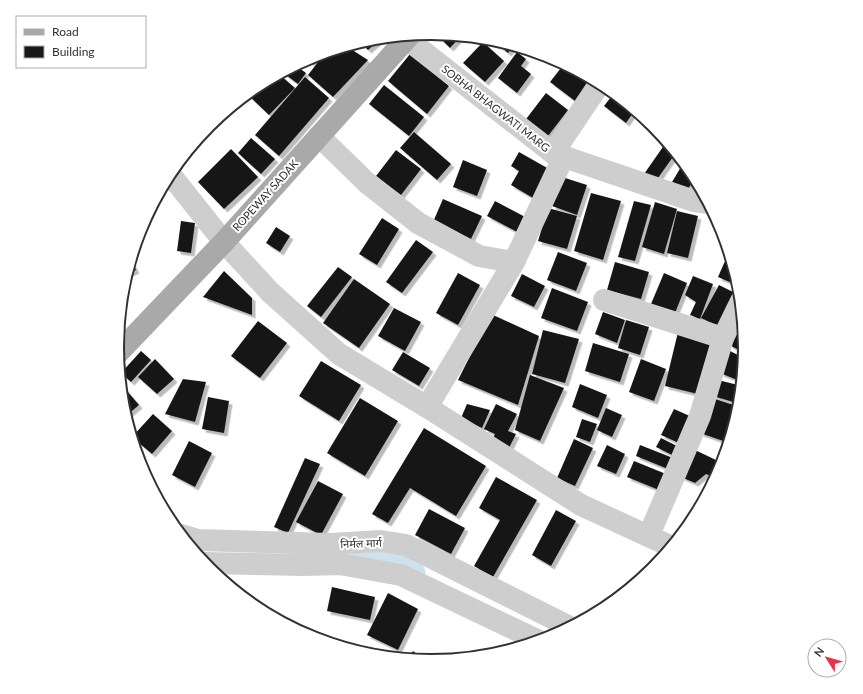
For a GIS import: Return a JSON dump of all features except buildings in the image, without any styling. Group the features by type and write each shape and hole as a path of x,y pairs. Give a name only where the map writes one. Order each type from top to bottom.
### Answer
{"main road":[{"name":"ROPEWAY SADAK","path":"124,347 224,242 403,42"}],"street":[{"name":"SOBHA BHAGWATI MARG","path":"414,41 558,155 698,196"},
{"path":"427,407 514,262 558,155 596,88"},
{"path":"319,136 366,182 418,223 479,256 514,262"},
{"path":"174,179 224,242 270,292 339,354 427,407 581,505 667,543"},
{"path":"604,300 723,338"},
{"path":"649,535 700,416 723,338 736,311"},
{"name":"निर्मल मार्ग","path":"192,538 198,540 330,544 381,541 406,545 564,624"},
{"path":"213,563 304,565 340,564 400,575 532,637"}],"waterway":[{"path":"342,564 377,558 405,568 414,573"}]}
